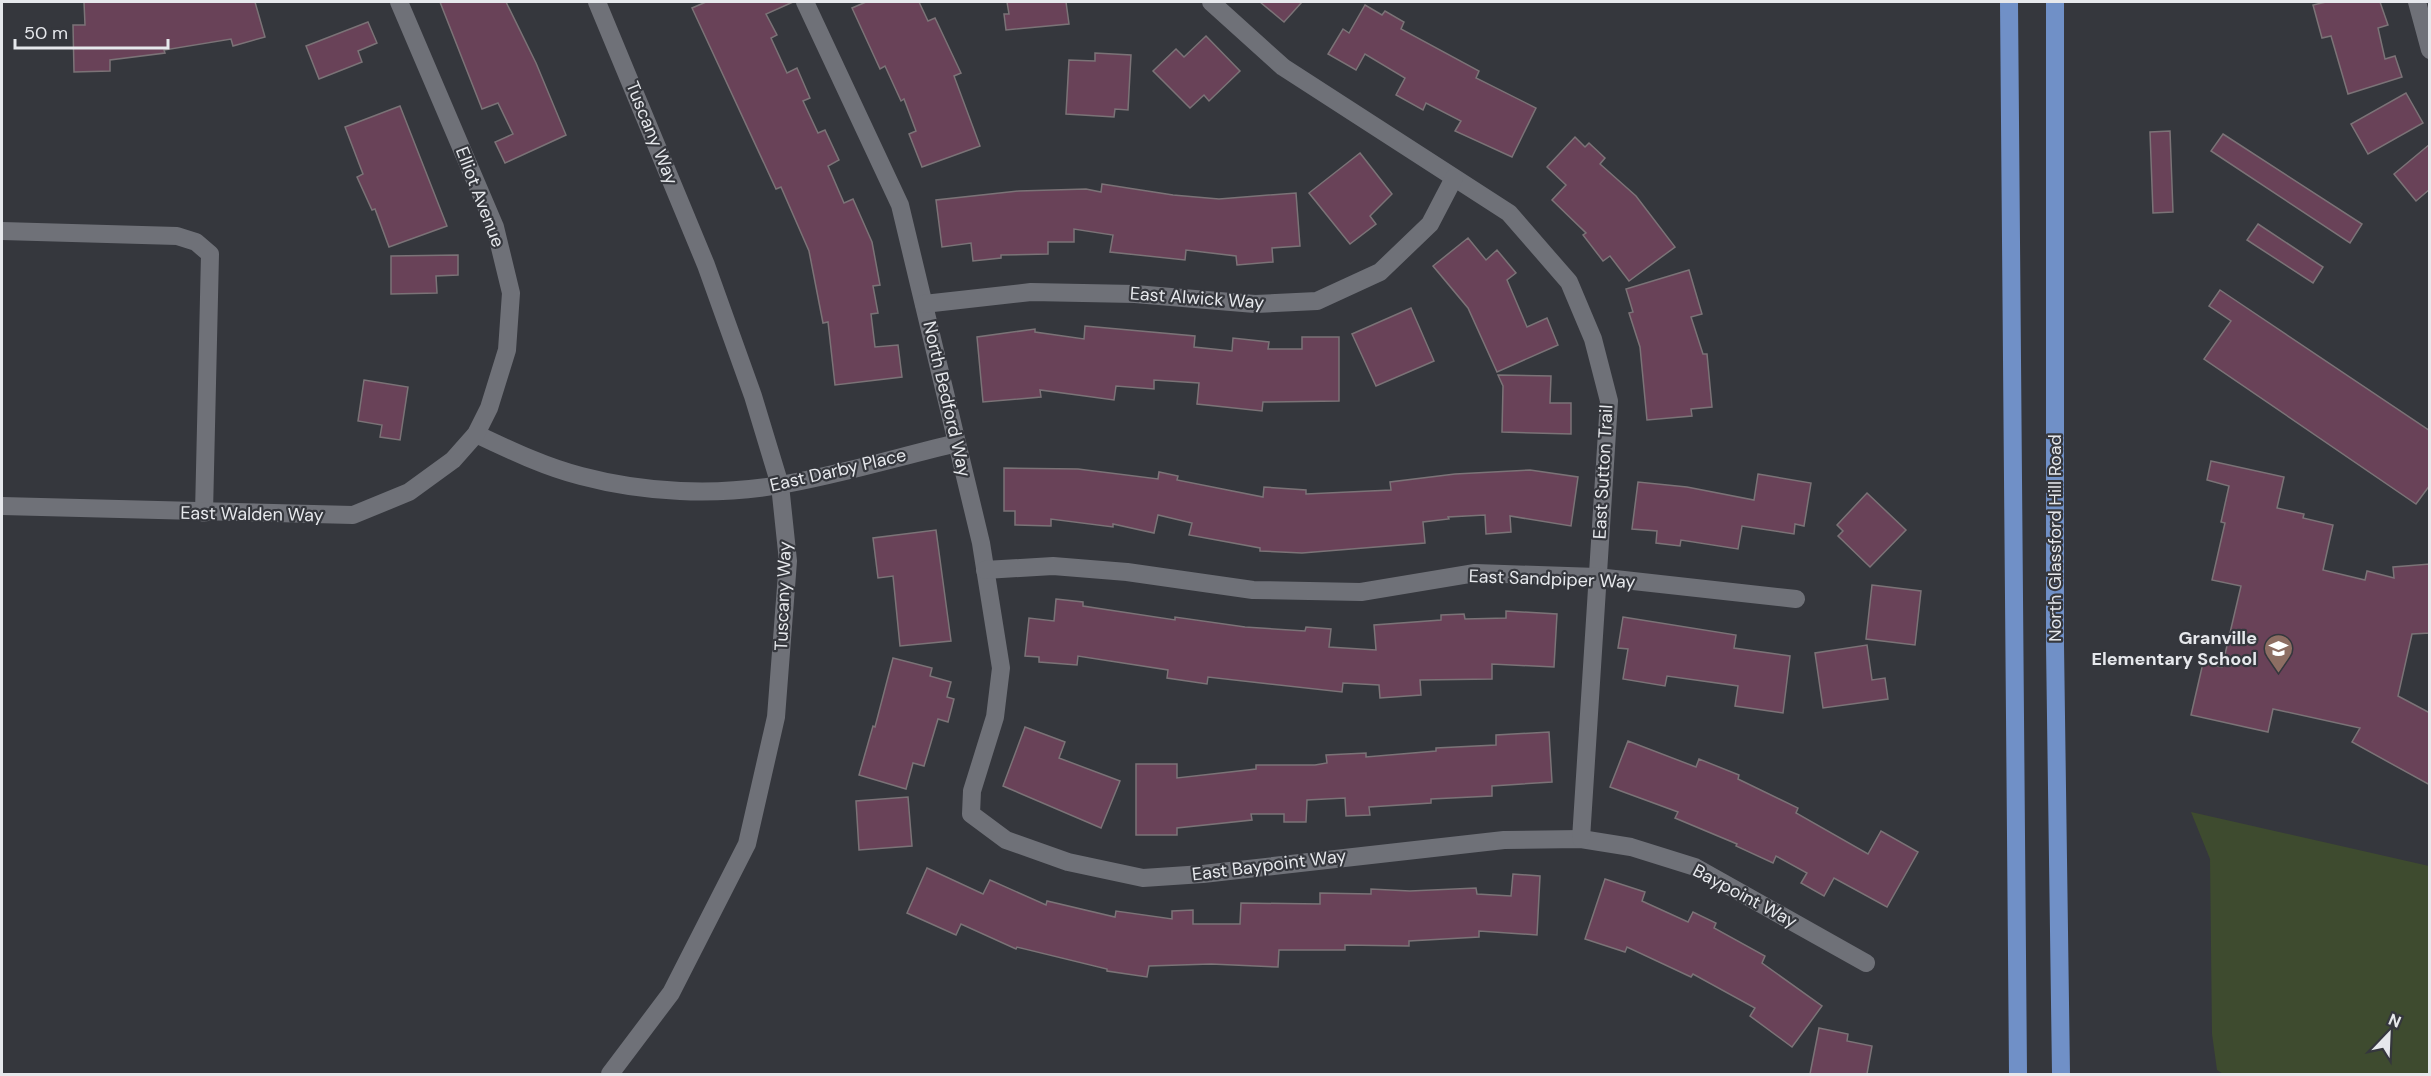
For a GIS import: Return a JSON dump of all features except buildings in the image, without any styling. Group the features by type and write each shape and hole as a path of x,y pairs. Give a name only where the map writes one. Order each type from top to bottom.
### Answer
{"main road":[{"path":"2009,2 2018,1074"},
{"name":"North Glassford Hill Road","path":"2055,2 2055,645 2061,1074"}],"street":[{"name":"Elliot Avenue","path":"399,2 495,227 511,293 507,350 489,408 476,434"},
{"name":"Tuscany Way","path":"597,2 706,266 753,396 780,485 788,561 776,717 747,844 671,993 610,1074"},
{"name":"North Bedford Way","path":"805,2 900,205 985,570 1002,668 995,717 972,791 971,814"},
{"name":"East Sutton Trail","path":"1211,2 1283,67 1509,213 1569,282 1593,339 1609,401 1581,838"},
{"path":"2417,2 2430,50"},
{"name":"East Alwick Way","path":"924,304 1031,292 1135,294 1255,304 1317,301 1380,272 1430,224 1454,178"},
{"path":"2,231 177,236 196,242 210,254 204,513"},
{"name":"East Darby Place","path":"476,434 522,456 580,476 639,488 703,492 780,485 957,442"},
{"name":"East Walden Way","path":"2,506 204,513 353,515 409,492 453,460 476,434"},
{"name":"East Sandpiper Way","path":"985,570 1053,566 1127,572 1253,590 1361,592 1475,573 1597,577 1796,599"},
{"name":"East Baypoint Way","path":"971,814 1006,840 1068,862 1143,878 1203,874 1504,840 1581,838"},
{"name":"Baypoint Way","path":"1581,838 1631,847 1695,867 1866,963"}],"green space":[{"path":"2191,812 2429,866 2429,1074 2223,1074 2217,1070 2212,1034 2210,859"}],"place":[{"name":"Granville Elementary School","path":"2278,674"}]}
